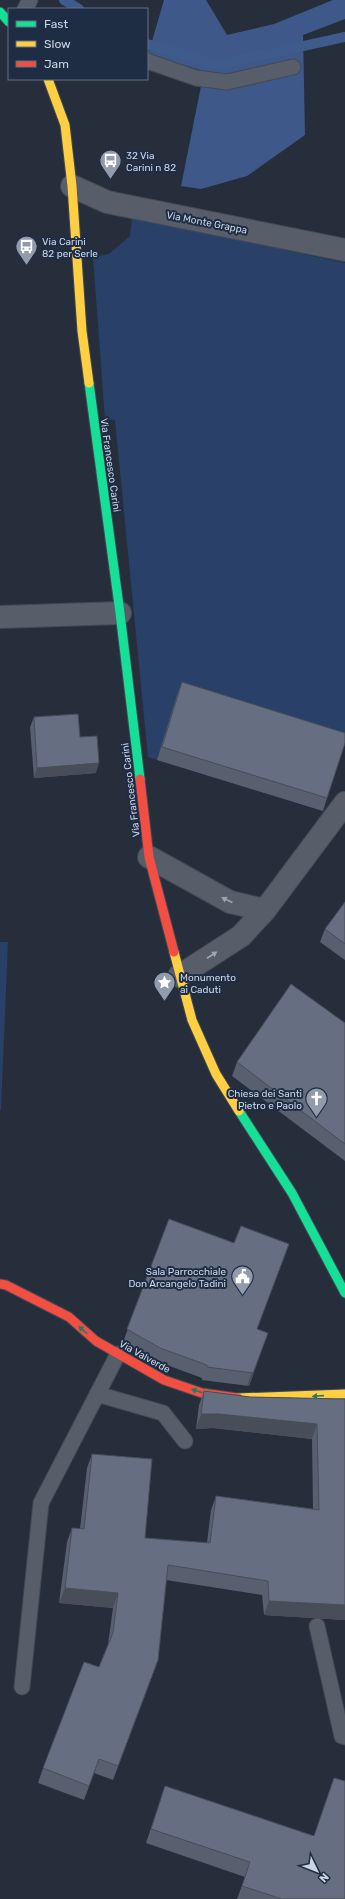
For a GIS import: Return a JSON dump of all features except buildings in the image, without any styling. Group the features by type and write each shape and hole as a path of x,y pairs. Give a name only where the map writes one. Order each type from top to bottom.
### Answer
{"street":[{"path":"0,12 8,21"},
{"name":"Via Francesco Carini","path":"48,80 65,125 72,186 82,332 120,613 149,857 179,976 192,1020 216,1074 292,1193 345,1293"},
{"name":"Via Monte Grappa","path":"72,186 107,202 345,250"},
{"path":"0,617 120,613"},
{"path":"179,976 241,936 265,910 345,804"},
{"path":"149,857 230,902 265,910"},
{"name":"Via Valverde","path":"0,1284 6,1285 69,1317 96,1342 164,1380 202,1393 246,1399 345,1394"}],"lane":[{"path":"148,61 196,78 227,82 293,67"},
{"path":"22,1687 41,1503 118,1354"},
{"path":"97,1394 163,1413 185,1441"},
{"path":"316,1626 342,1736 345,1737"}],"shaded area":[{"path":"164,0 206,0 227,35 274,24 333,0 345,0 345,19 303,35 305,135 247,176 201,189 181,186 204,71 148,55"},
{"path":"132,217 345,263 345,740 323,811 148,757 115,420 105,419 93,257 109,254 130,236"},
{"path":"0,942 8,942 1,1110 0,1110"}],"waterway":[{"path":"64,0 77,8"},
{"path":"148,44 217,65 345,37"}],"traffic: fast":[{"path":"0,12 8,21"},
{"path":"89,383 120,613 140,779"},
{"path":"239,1111 292,1193 345,1293"}],"traffic: slow":[{"path":"48,80 65,125 72,186 82,331 89,383"},
{"path":"174,952 192,1020 216,1074 239,1111"},
{"path":"238,1398 345,1394"}],"traffic: jam":[{"path":"140,779 149,857 174,952"},
{"path":"0,1284 6,1285 69,1317 96,1341 164,1380 202,1393 238,1398"}],"place":[{"name":"32 Via Carini n 82","path":"110,180"},
{"name":"Via Carini 82 per Serle","path":"27,266"},
{"name":"Monumento ai Caduti","path":"164,1002"},
{"name":"Chiesa dei Santi Pietro e Paolo","path":"317,1118"},
{"name":"Sala Parrocchiale Don Arcangelo Tadini","path":"242,1296"}]}
